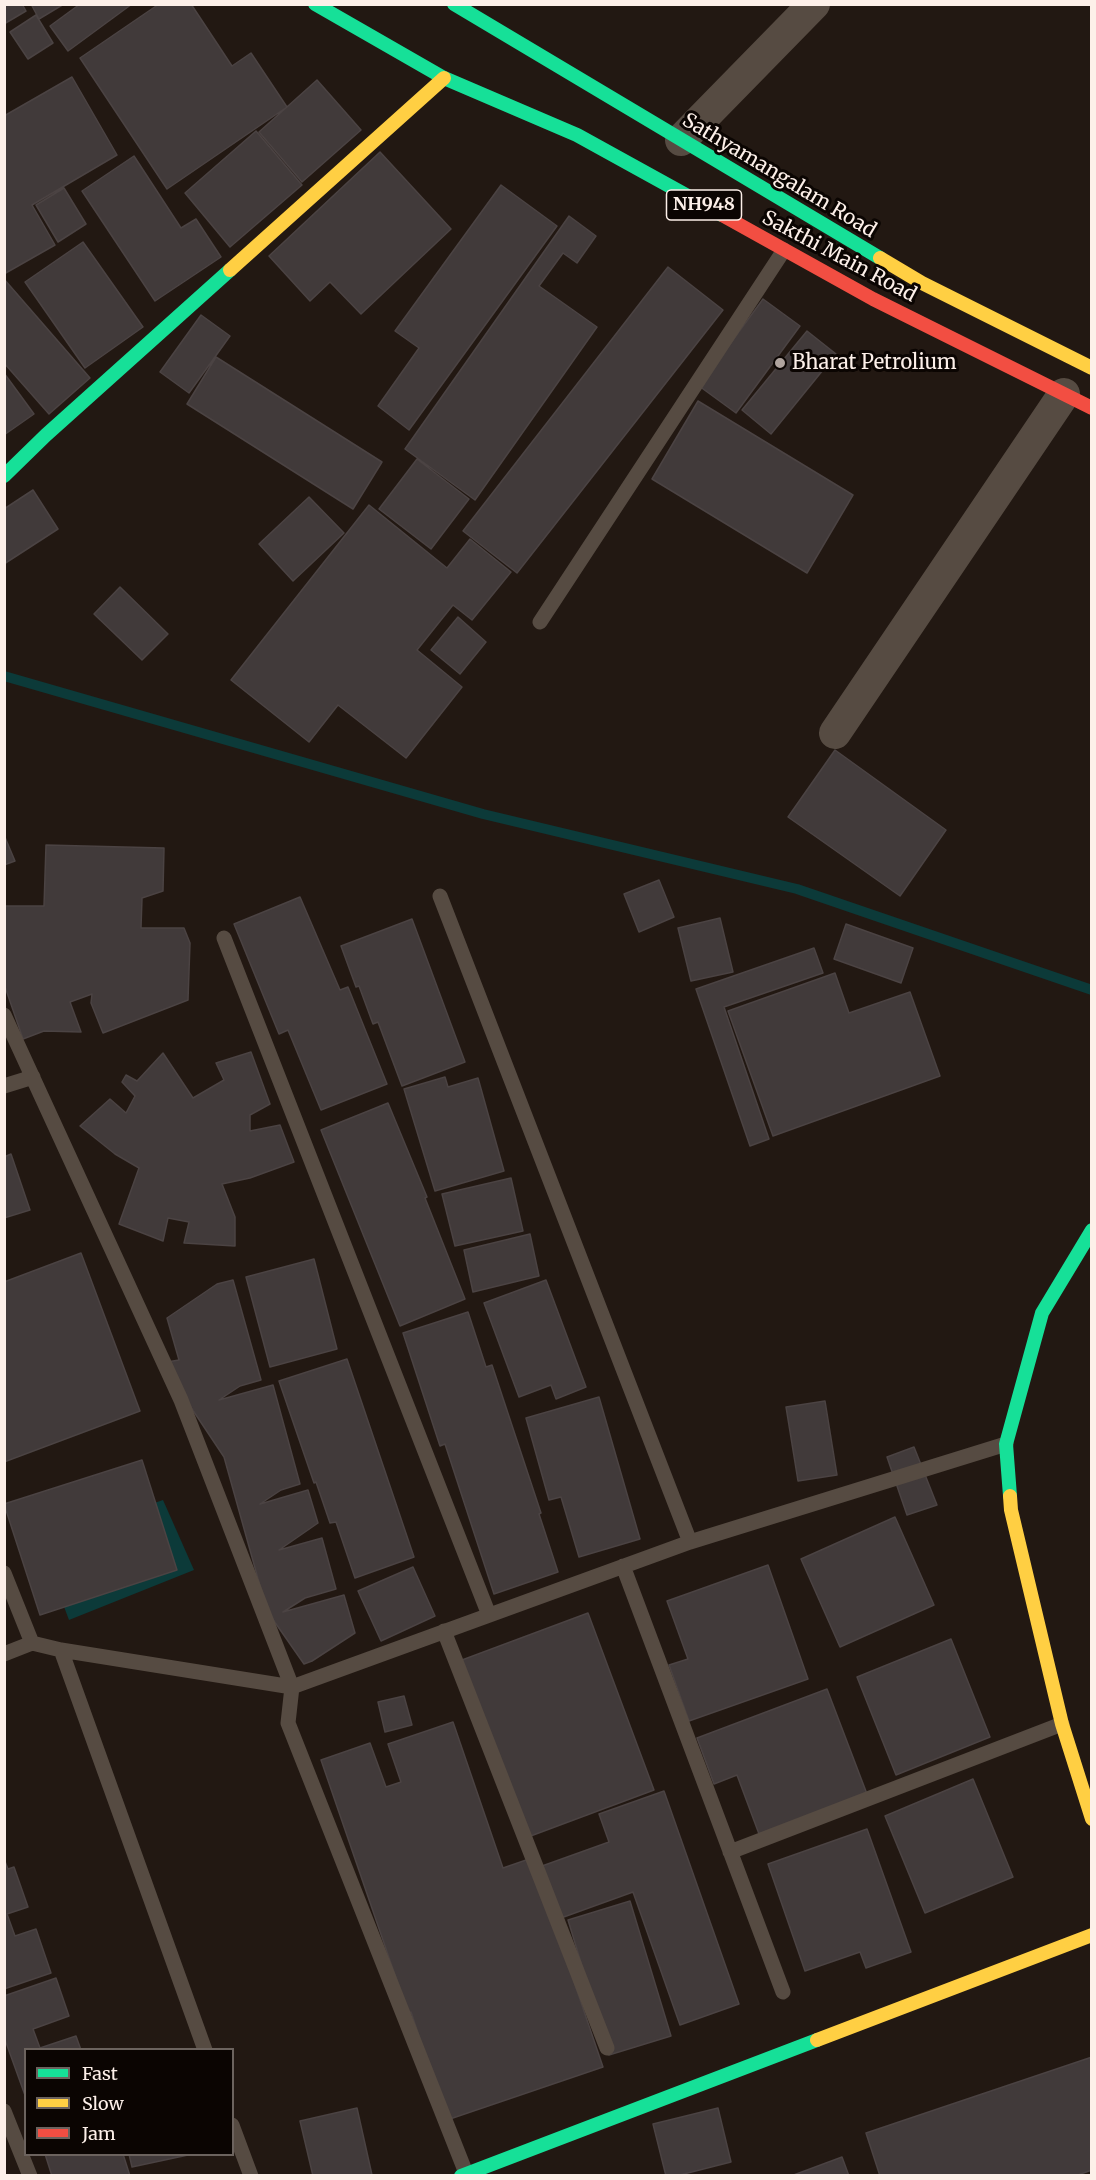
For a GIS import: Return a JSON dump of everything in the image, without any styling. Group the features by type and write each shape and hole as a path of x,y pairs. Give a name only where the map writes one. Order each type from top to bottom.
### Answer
{"main road":[{"name":"Sakthi Main Road","path":"315,4 444,78 577,135 873,299 1092,408"},
{"name":"Sathyamangalam Road","path":"454,4 922,284 1092,368"},
{"path":"4,476 46,435 444,78"},
{"path":"1092,1230 1042,1312 1006,1444 1011,1510 1062,1724 1092,1819"},
{"path":"464,2174 1092,1935"}],"street":[{"path":"681,140 814,4"},
{"path":"835,733 1064,394"}],"lane":[{"path":"540,622 784,250"},
{"path":"440,896 690,1542"},
{"path":"224,938 489,1615"},
{"path":"4,1015 181,1400 292,1687 288,1723 464,2174"},
{"path":"4,1086 33,1077"},
{"path":"4,1654 32,1643 61,1650 292,1687 690,1542 1006,1444"},
{"path":"623,1566 783,1992"},
{"path":"4,1573 32,1643"},
{"path":"444,1631 607,2048"},
{"path":"61,1650 205,2048"},
{"path":"730,1852 1062,1724"},
{"path":"4,2110 30,2175"},
{"path":"234,2131 251,2175"}],"water":[{"path":"163,1500 194,1570 69,1620 40,1543"}],"building":[{"path":"4,4 22,4 26,11 4,24"},
{"path":"31,4 64,4 39,19"},
{"path":"80,4 132,4 68,51 50,26"},
{"path":"159,4 191,4 232,66 251,53 287,107 167,189 80,58"},
{"path":"36,15 53,43 28,59 10,32"},
{"path":"72,77 117,155 32,205 55,245 4,274 4,116"},
{"path":"317,80 361,130 302,182 259,132"},
{"path":"256,131 302,185 230,247 185,193"},
{"path":"380,152 451,229 361,314 330,282 310,301 269,256"},
{"path":"134,156 181,228 196,219 221,257 155,301 82,191"},
{"path":"501,185 557,226 409,430 378,406 419,348 395,331"},
{"path":"64,188 86,224 58,242 36,205"},
{"path":"569,216 596,236 577,263 563,253 539,286 597,327 475,500 405,449"},
{"path":"83,242 143,327 85,368 25,282"},
{"path":"668,267 723,310 517,573 463,531"},
{"path":"4,279 90,378 49,414 4,363"},
{"path":"763,299 800,326 736,413 699,386"},
{"path":"201,315 230,336 189,393 160,372"},
{"path":"807,331 836,354 771,434 742,410"},
{"path":"216,357 382,462 353,509 187,404"},
{"path":"4,373 34,414 4,435"},
{"path":"698,401 853,495 807,573 652,479"},
{"path":"417,459 469,499 431,549 379,509"},
{"path":"33,490 58,529 4,564 4,509"},
{"path":"309,497 344,533 293,581 259,544"},
{"path":"369,505 447,568 470,539 511,572 472,620 453,605 417,650 462,687 406,758 338,705 309,742 231,680"},
{"path":"120,587 168,634 142,660 94,614"},
{"path":"458,617 486,642 460,674 431,650"},
{"path":"835,750 946,830 900,896 788,817"},
{"path":"4,835 15,861 4,865"},
{"path":"46,845 164,848 163,891 142,898 141,928 184,928 190,943 188,1000 103,1033 91,1003 92,994 70,1002 81,1032 44,1031 23,1039 4,984 4,906 44,906"},
{"path":"659,880 674,917 639,932 624,894"},
{"path":"300,897 340,990 348,987 387,1084 321,1110 288,1030 279,1034 234,924"},
{"path":"720,918 733,972 691,981 678,928"},
{"path":"412,919 465,1062 402,1086 378,1022 373,1024 341,946"},
{"path":"846,924 913,948 901,983 834,959"},
{"path":"814,948 823,973 724,1007 769,1139 750,1146 696,989"},
{"path":"835,973 849,1013 910,992 940,1076 773,1136 728,1011"},
{"path":"251,1052 270,1104 250,1115 250,1131 280,1125 294,1162 250,1178 222,1184 235,1217 235,1246 184,1243 189,1222 168,1218 163,1241 119,1224 139,1168 115,1154 80,1126 110,1099 126,1113 135,1096 122,1082 126,1075 137,1081 163,1053 193,1098 224,1080 216,1063"},
{"path":"445,1077 448,1087 478,1078 504,1171 435,1191 404,1089"},
{"path":"388,1103 427,1197 425,1198 465,1299 400,1326 321,1130"},
{"path":"11,1154 30,1210 4,1218 4,1157"},
{"path":"511,1178 523,1231 455,1246 442,1194"},
{"path":"530,1234 539,1276 473,1292 464,1250"},
{"path":"81,1253 140,1411 4,1462 4,1282"},
{"path":"314,1259 337,1349 270,1367 246,1277"},
{"path":"233,1280 261,1380 240,1386 219,1400 273,1385 300,1484 281,1490 260,1504 308,1490 318,1523 279,1550 322,1538 336,1589 305,1598 283,1612 344,1595 355,1633 304,1664 267,1611 224,1457 172,1379 167,1362 179,1360 167,1318 217,1284"},
{"path":"546,1280 586,1387 556,1399 551,1385 519,1397 484,1303"},
{"path":"468,1312 486,1367 492,1365 558,1572 494,1594 445,1444 440,1446 403,1333"},
{"path":"347,1359 414,1557 355,1578 336,1522 330,1523 316,1482 314,1483 279,1381"},
{"path":"599,1397 640,1539 579,1557 561,1497 549,1500 526,1418"},
{"path":"825,1401 837,1475 798,1481 786,1407"},
{"path":"914,1447 937,1505 907,1515 887,1457"},
{"path":"142,1460 177,1570 40,1615 4,1504"},
{"path":"895,1517 934,1605 840,1647 801,1559"},
{"path":"768,1565 808,1679 689,1721 669,1665 688,1659 667,1601"},
{"path":"413,1567 435,1616 381,1641 358,1591"},
{"path":"588,1613 654,1790 528,1837 462,1660"},
{"path":"951,1639 990,1737 896,1775 857,1677"},
{"path":"827,1689 867,1794 759,1834 737,1775 714,1784 697,1738"},
{"path":"404,1696 412,1725 385,1732 378,1702"},
{"path":"453,1722 503,1868 532,1858 603,2067 447,2120 321,1760 370,1743 386,1787 401,1782 388,1744"},
{"path":"973,1779 1013,1877 925,1913 885,1816"},
{"path":"664,1791 739,2004 680,2025 633,1892 561,1918 542,1866 609,1842 599,1814"},
{"path":"867,1829 911,1952 866,1968 860,1952 805,1971 768,1864"},
{"path":"4,1859 8,1869 14,1867 28,1907 7,1914 15,1936 36,1929 51,1973 4,1989"},
{"path":"630,1901 671,2036 609,2055 568,1920"},
{"path":"56,1978 69,2016 33,2029 40,2048 24,2048 24,2092 4,2037 4,1996"},
{"path":"76,2036 80,2048 40,2048"},
{"path":"1092,2057 1092,2170 1075,2176 880,2176 866,2133"},
{"path":"357,2108 372,2175 313,2176 300,2121"},
{"path":"718,2108 731,2162 676,2176 666,2176 653,2124"},
{"path":"46,2156 124,2156 130,2176 52,2176"},
{"path":"129,2156 183,2156 132,2167"},
{"path":"842,2157 849,2176 791,2176"}],"waterway":[{"path":"4,676 483,814 797,889 1092,990"}],"traffic: fast":[{"path":"315,4 444,78 577,135 722,215"},
{"path":"454,4 880,258"},
{"path":"4,476 46,435 230,270"},
{"path":"1010,1496 1006,1444 1042,1313 1092,1230"},
{"path":"461,2176 817,2040"}],"traffic: slow":[{"path":"230,270 444,78"},
{"path":"880,258 922,283 1092,368"},
{"path":"1010,1496 1011,1510 1062,1724 1092,1819"},
{"path":"817,2040 1092,1935"}],"traffic: jam":[{"path":"722,215 873,299 1092,408"}],"place":[{"name":"Bharat Petrolium","path":"780,363"}]}
